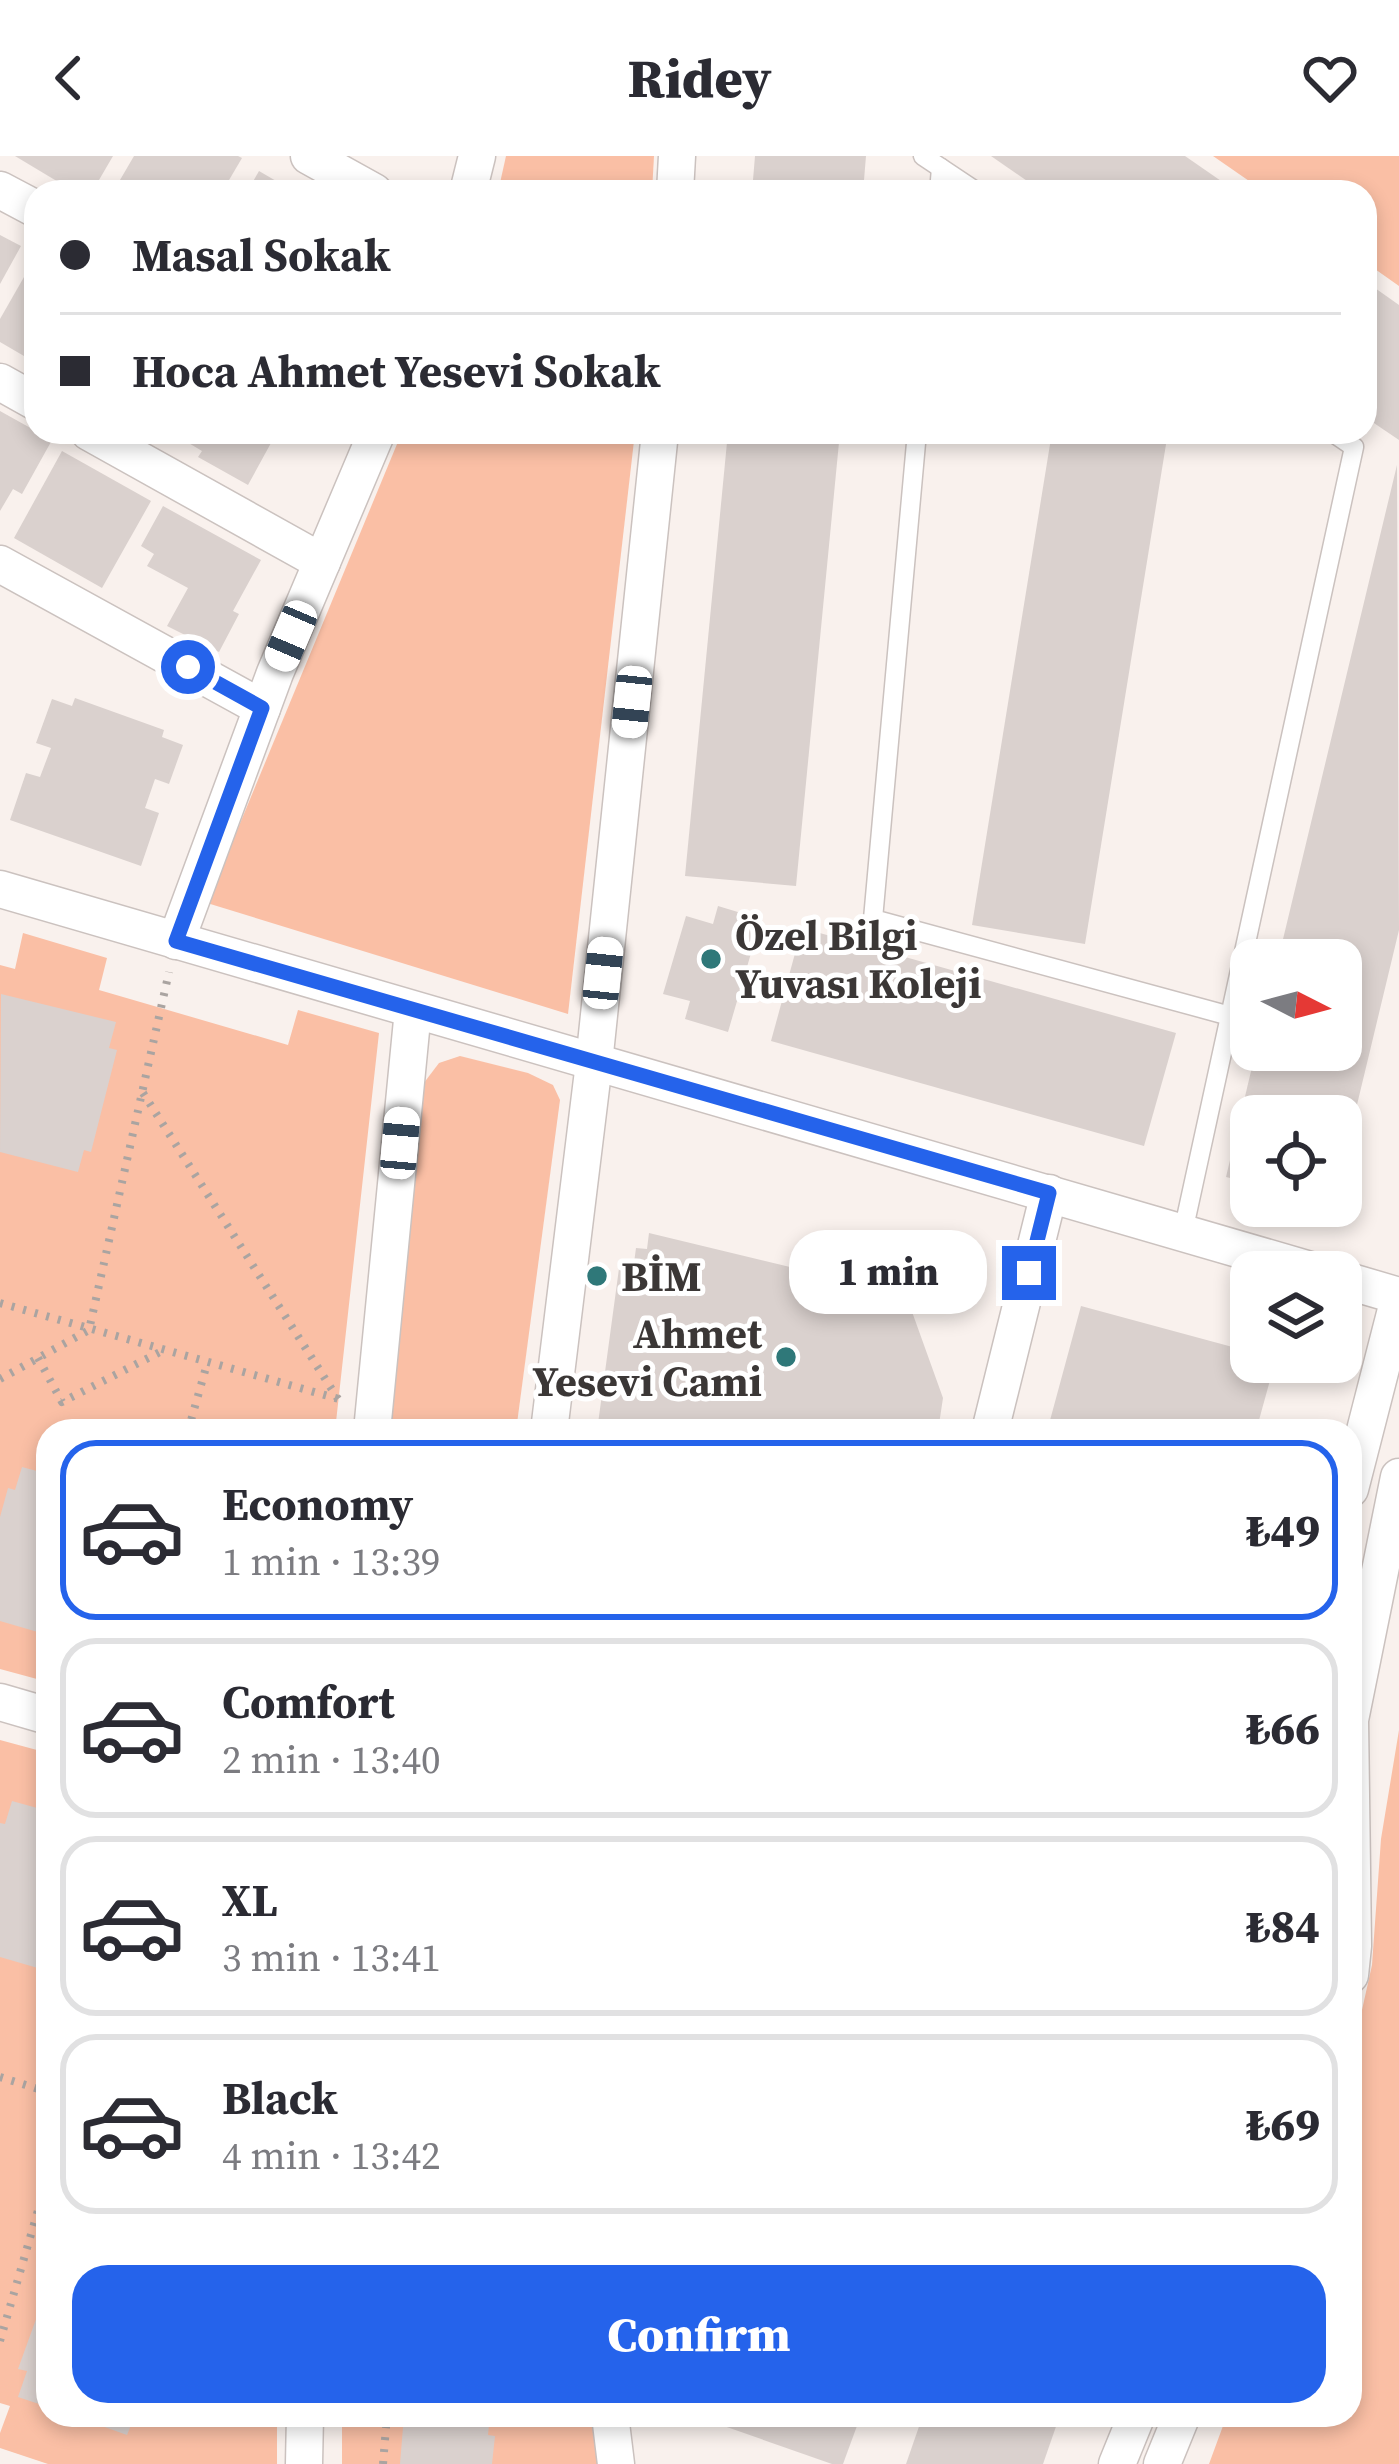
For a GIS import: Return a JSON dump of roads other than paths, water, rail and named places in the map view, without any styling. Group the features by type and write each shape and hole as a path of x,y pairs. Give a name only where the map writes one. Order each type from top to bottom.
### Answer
{"street":[{"path":"309,156 352,180"},
{"path":"111,444 322,562"},
{"path":"176,941 262,708 372,444"},
{"path":"550,1419 594,1063 659,444"},
{"path":"0,564 262,708"},
{"path":"0,889 1247,1251"},
{"path":"373,1419 413,1010"},
{"path":"993,1419 1049,1193"},
{"path":"1362,1286 1399,1297 1362,1442"},
{"path":"1362,1660 1399,1477"},
{"path":"0,1702 36,1712"},
{"path":"304,2427 304,2464"},
{"path":"1118,2464 1132,2427"},
{"path":"1162,2464 1177,2427"}],"lane":[{"path":"923,156 959,180"},
{"path":"940,180 941,168"},
{"path":"916,444 873,919 1230,1016 1184,1232"},
{"path":"1247,939 1354,447 1350,444"}],"place":[{"name":"Özel Bilgi Yuvası Koleji","path":"711,959"},
{"name":"BİM","path":"597,1276"},
{"name":"Ahmet Yesevi Cami","path":"786,1357"}]}
